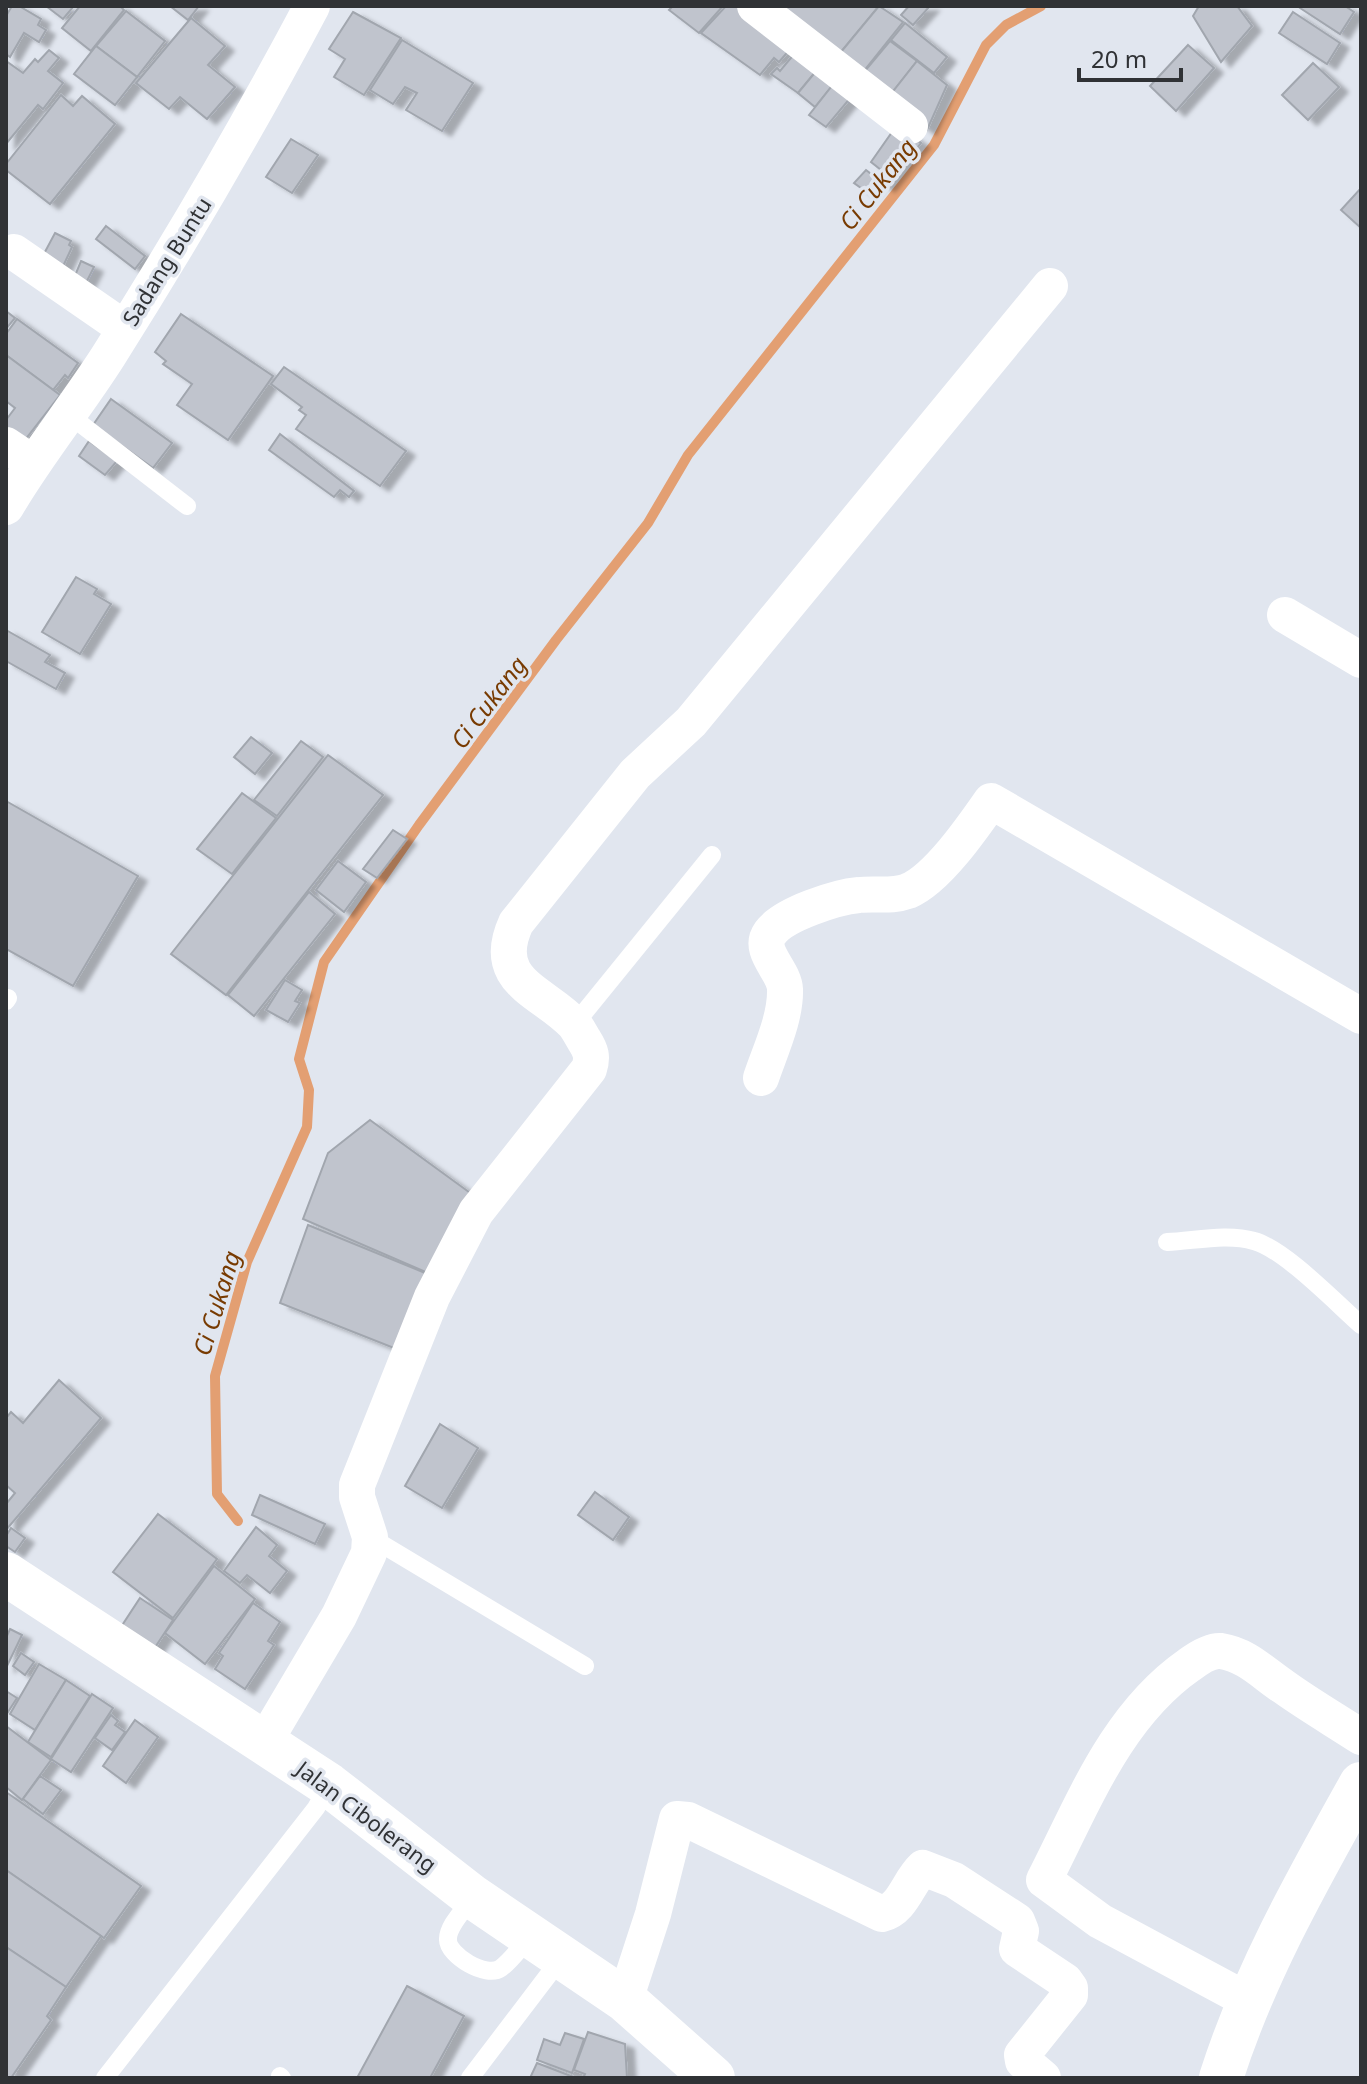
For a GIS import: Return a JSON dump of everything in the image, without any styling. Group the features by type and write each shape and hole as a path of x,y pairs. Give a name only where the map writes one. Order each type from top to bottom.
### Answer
{"street":[{"name":"Sadang Buntu","path":"6,507 19,454 68,414 109,354 201,207 312,6"},
{"path":"755,6 910,126"},
{"path":"14,252 124,328"},
{"path":"265,1741 339,1616 369,1553 370,1537 357,1497 357,1485 432,1297 476,1212 589,1069 592,1052 574,1025 515,977 509,940 516,923 635,774 691,722 1050,286"},
{"path":"1285,615 1361,660"},
{"path":"761,1078 785,988 780,970 770,958 766,944 770,932 796,915 827,901 861,894 881,896 909,890 927,877 964,840 991,801 1361,1016"},
{"name":"Jalan Cibolerang","path":"6,1574 329,1785 473,1897 625,2000 713,2078"},
{"path":"1017,1921 1044,1880 1127,1725 1148,1699 1201,1656 1219,1651 1253,1663 1282,1686 1361,1737"},
{"path":"1221,2078 1249,2001 1301,1892 1361,1784"},
{"path":"625,2000 653,1914 677,1819 688,1820 882,1914 890,1912 902,1899 923,1868 954,1880 1017,1921 1021,1931 1017,1949 1065,1981 1070,1988 1070,1995 1022,2055 1023,2061 1043,2078"},
{"path":"1044,1880 1100,1921 1249,2001"}],"lane":[{"path":"68,414 187,506"},
{"path":"574,1025 712,855"},
{"path":"1167,1242 1236,1238 1255,1241 1277,1252 1361,1325"},
{"path":"370,1537 585,1666"},
{"path":"105,2078 316,1808 329,1785"},
{"path":"473,1897 448,1934 447,1943 452,1951 480,1971 491,1973 546,1947"},
{"path":"470,2078 546,1947"}],"building":[{"path":"12,6 19,6 41,19 38,25 46,30 39,42 24,33 10,57 6,54 6,16"},
{"path":"46,6 74,6 63,19"},
{"path":"80,6 120,6 124,10 91,51 62,28"},
{"path":"170,6 199,6 188,20"},
{"path":"673,6 723,6 699,33 669,10"},
{"path":"726,6 737,6 792,47 779,62 774,58 760,75 701,33"},
{"path":"784,6 879,6 831,64"},
{"path":"879,6 903,22 855,82 831,64"},
{"path":"909,6 930,6 913,25 901,15"},
{"path":"1199,6 1237,6 1252,26 1221,62 1193,16"},
{"path":"1301,6 1345,6 1354,12 1340,34"},
{"path":"126,11 165,41 137,77 96,46"},
{"path":"353,12 401,38 364,95 334,77 345,59 329,49"},
{"path":"1293,12 1340,43 1327,64 1279,33"},
{"path":"191,18 225,46 208,65 235,87 207,119 180,97 169,109 136,83"},
{"path":"905,23 947,57 934,73 891,40"},
{"path":"402,40 473,83 442,131 406,110 417,93 405,87 393,104 370,90"},
{"path":"890,41 917,61 887,99 859,78"},
{"path":"1188,45 1214,68 1176,111 1150,86"},
{"path":"96,46 137,77 115,105 74,74"},
{"path":"800,47 822,64 798,93 771,74 777,68 780,71"},
{"path":"49,50 59,58 48,71 63,83 43,109 38,105 6,144 6,61 23,73 35,59 38,62"},
{"path":"917,61 947,85 927,130 887,99"},
{"path":"1313,63 1339,87 1308,120 1282,95"},
{"path":"822,64 839,77 815,107 798,93"},
{"path":"839,77 857,90 826,127 809,115"},
{"path":"61,95 73,106 82,96 115,124 50,204 6,170 6,164"},
{"path":"897,125 921,143 886,187 875,179 881,170 871,162"},
{"path":"291,139 318,155 292,193 266,177"},
{"path":"866,170 875,177 871,182 875,186 868,193 854,183"},
{"path":"1361,188 1361,228 1341,210"},
{"path":"106,226 145,256 135,269 96,239"},
{"path":"55,233 71,241 69,245 72,247 59,275 38,265"},
{"path":"81,261 94,267 86,283 74,278"},
{"path":"6,311 15,318 6,329"},
{"path":"181,314 273,376 228,440 177,405 192,384 163,364 166,361 155,352"},
{"path":"17,319 78,363 68,378 65,375 53,390 6,355 6,334"},
{"path":"6,355 60,395 21,445 6,434 6,420 15,408 6,401"},
{"path":"284,367 406,451 380,486 296,429 306,415 299,410 302,407 271,384"},
{"path":"111,399 172,443 153,468 93,425"},
{"path":"280,434 354,491 349,497 340,490 334,497 269,450"},
{"path":"89,441 117,461 105,475 79,456"},
{"path":"76,577 97,589 94,594 111,604 80,654 42,632"},
{"path":"6,630 50,655 45,662 65,673 56,689 6,661"},
{"path":"251,737 272,753 255,774 234,757"},
{"path":"301,741 323,757 277,816 254,800"},
{"path":"328,755 383,795 226,995 171,954"},
{"path":"242,793 276,818 232,874 197,849"},
{"path":"6,801 138,876 73,986 6,949"},
{"path":"393,830 407,839 377,878 363,869"},
{"path":"338,861 366,882 344,912 316,890"},
{"path":"309,892 335,914 254,1016 228,995"},
{"path":"285,980 302,990 295,1001 300,1003 288,1022 266,1010"},
{"path":"370,1120 473,1195 435,1276 303,1219 328,1153"},
{"path":"308,1225 435,1277 404,1352 280,1303"},
{"path":"59,1380 101,1418 6,1530 6,1504 15,1493 6,1485 6,1418 11,1412 23,1423"},
{"path":"440,1424 478,1448 442,1508 405,1486"},
{"path":"595,1492 629,1517 613,1540 578,1515"},
{"path":"260,1495 325,1524 315,1544 252,1515"},
{"path":"158,1514 217,1559 173,1618 113,1572"},
{"path":"256,1527 277,1545 269,1556 287,1571 270,1593 247,1575 240,1583 224,1571"},
{"path":"11,1528 25,1538 15,1552 6,1546 6,1536"},
{"path":"214,1566 255,1599 205,1664 165,1633"},
{"path":"140,1598 173,1620 152,1652 119,1630"},
{"path":"253,1603 280,1622 268,1641 274,1645 245,1689 215,1669 223,1656 219,1653"},
{"path":"10,1629 22,1635 6,1668 6,1638"},
{"path":"21,1653 34,1662 25,1675 13,1666"},
{"path":"39,1664 66,1680 35,1730 10,1714"},
{"path":"66,1680 90,1696 51,1757 28,1742"},
{"path":"6,1691 17,1698 6,1715"},
{"path":"92,1694 113,1708 71,1772 51,1759"},
{"path":"111,1715 118,1721 115,1725 125,1732 112,1750 95,1738"},
{"path":"135,1720 158,1737 126,1783 103,1766"},
{"path":"6,1726 51,1760 22,1800 6,1787"},
{"path":"40,1776 61,1790 43,1814 23,1799"},
{"path":"6,1792 141,1886 104,1938 6,1870"},
{"path":"6,1870 101,1936 66,1987 6,1947"},
{"path":"6,1947 66,1987 47,2016 51,2020 11,2078 6,2078"},
{"path":"407,1986 464,2016 430,2078 357,2078"},
{"path":"588,2032 625,2044 627,2078 583,2078 585,2074 574,2070"},
{"path":"565,2033 584,2039 572,2073 537,2060 544,2039 560,2045"},
{"path":"537,2063 576,2078 530,2078"}],"waterway":[{"name":"Ci Cukang","path":"238,1521 217,1494 215,1376 247,1262 307,1127 309,1090 299,1059 324,962 419,825 556,640 648,523 688,455 934,145 986,45 1006,25 1041,6"}]}
